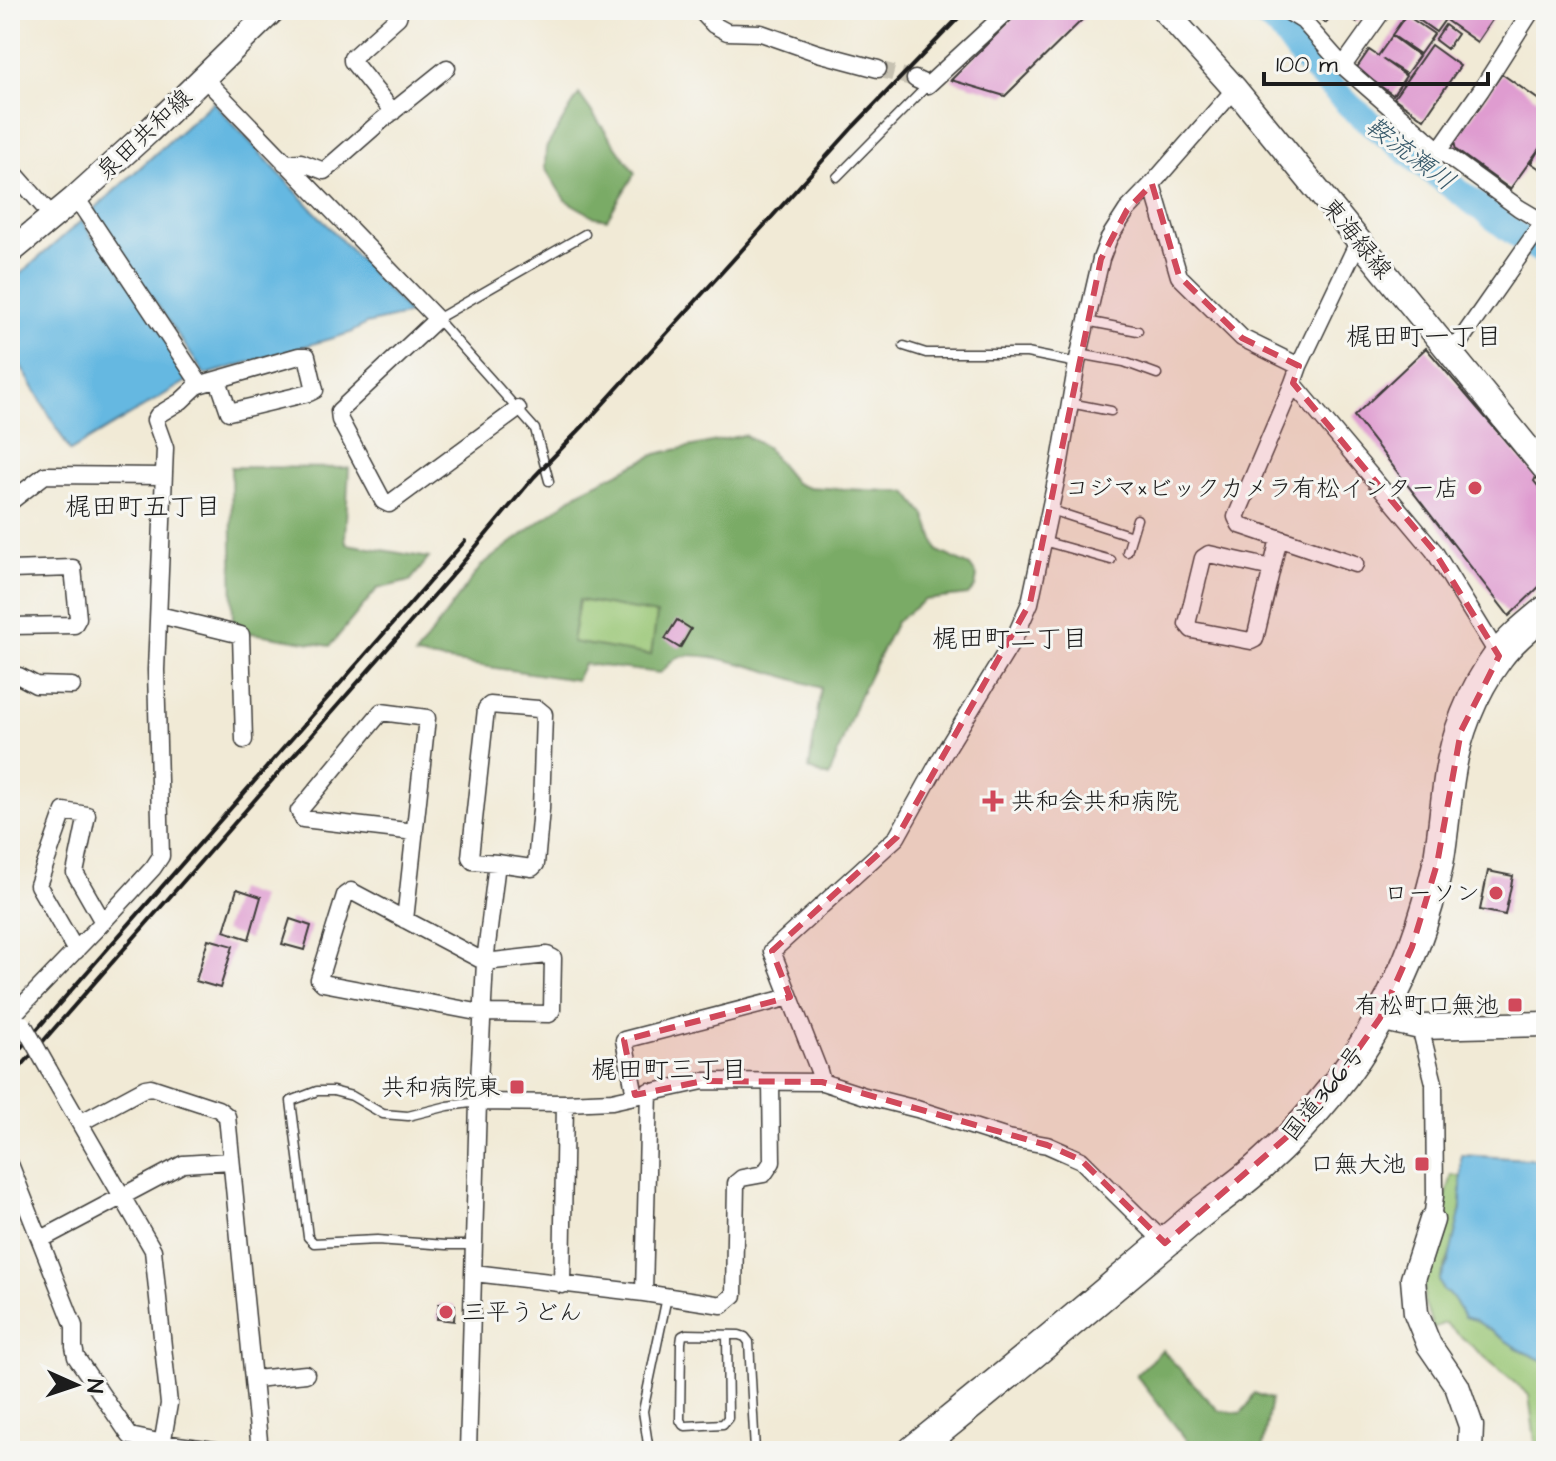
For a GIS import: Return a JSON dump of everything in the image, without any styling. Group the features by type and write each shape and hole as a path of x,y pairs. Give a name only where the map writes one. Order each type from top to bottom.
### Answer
{"highway":[{"name":"国道366号","path":"913,1451 1258,1168 1311,1116 1340,1079 1380,1018 1412,947 1437,864 1449,776 1476,692 1499,656 1546,611"}],"main road":[{"name":"泉田共和線","path":"10,252 74,199 273,10"},
{"name":"東海緑線","path":"1164,10 1235,89 1546,470"},
{"path":"1380,1018 1420,1027 1546,1024"},
{"path":"1432,1220 1413,1279 1416,1313 1429,1345 1457,1386 1471,1426 1470,1451"}],"street":[{"path":"393,112 352,58 398,17 400,10"},
{"path":"700,10 714,25 727,32 761,33 878,69"},
{"path":"921,82 1009,10"},
{"path":"1285,10 1303,21 1343,66 1439,150 1519,208 1539,229 1451,354"},
{"path":"1343,66 1383,10"},
{"path":"1439,150 1532,10"},
{"path":"285,163 301,162 324,171 447,68"},
{"path":"204,78 437,319 339,411 340,420 383,501 389,504 518,409"},
{"path":"822,1082 772,951 897,837 1014,639 1030,603 1086,321 1109,238 1127,210 1235,89"},
{"path":"10,168 52,216"},
{"path":"1152,184 1179,276 1242,338 1299,366"},
{"path":"74,199 92,221 198,385"},
{"path":"1355,564 1240,525 1236,517 1299,366 1359,240"},
{"path":"162,1447 169,1404 153,1250 17,1011 103,922 161,856 156,670 165,448 155,420 198,385 299,356 307,356 315,390 229,412 218,380"},
{"path":"1293,383 1434,551 1499,656"},
{"path":"10,502 45,475 164,476"},
{"path":"1272,568 1209,554 1203,558 1187,624 1192,630 1251,641 1255,639 1272,568 1279,538"},
{"path":"10,570 73,568 78,618 74,625 10,626"},
{"path":"159,615 241,635 244,740"},
{"path":"10,676 19,676 36,685 72,686"},
{"path":"490,705 538,709 544,714 536,864 532,868 497,863 473,861 470,857 486,709 490,705"},
{"path":"405,920 415,832 427,718 381,712 299,811 303,819 415,832"},
{"path":"76,951 38,885 64,811 87,815 75,873 103,922"},
{"path":"468,1451 482,1013 497,863"},
{"path":"351,891 405,920 485,962 547,955 553,958 552,1010 549,1014 482,1013 323,983 319,979 345,895 351,891"},
{"path":"644,1293 642,1093 624,1040 790,997"},
{"path":"1420,1027 1434,1083 1435,1196 1432,1220"},
{"path":"478,1102 612,1101 703,1081 822,1082 1008,1138 1047,1145 1081,1160 1165,1243"},
{"path":"474,1273 722,1305 734,1295 736,1183 742,1178 764,1174 772,1162 771,1083"},
{"path":"80,1123 151,1087 218,1109 227,1116 260,1451"},
{"path":"562,1285 565,1103"},
{"path":"40,1240 183,1164 231,1161"},
{"path":"10,1164 74,1326 76,1357 130,1436 162,1447 221,1451"},
{"path":"254,1379 306,1374"}],"lane":[{"path":"837,177 921,82"},
{"path":"549,481 535,429 437,319 585,234"},
{"path":"1086,321 1138,331"},
{"path":"904,346 926,353 1027,353 1124,362 1157,374"},
{"path":"1070,403 1111,411"},
{"path":"1050,509 1132,536"},
{"path":"1127,552 1137,519"},
{"path":"1043,541 1111,560"},
{"path":"474,1245 377,1240 314,1243 308,1237 291,1101 317,1091 333,1091 352,1096 383,1114 408,1116 478,1102"},
{"path":"649,1451 643,1411 667,1297"},
{"path":"727,1335 728,1418 723,1424 683,1425 680,1420 682,1336 686,1334 727,1335 745,1337 749,1342 755,1451"}],"highlighted area":[{"path":"1152,184 1179,276 1242,338 1299,366 1293,383 1434,551 1499,656 1461,731 1437,864 1412,947 1380,1018 1311,1116 1165,1243 1081,1160 1047,1145 822,1082 703,1081 635,1095 624,1040 790,997 772,951 897,837 1030,603 1101,259 1127,210"}],"green space":[{"path":"579,94 635,173 607,219 595,217 565,200 545,168 546,148"},
{"path":"744,435 766,447 795,483 805,487 907,492 925,515 938,551 970,566 977,576 975,587 968,595 925,600 896,622 858,699 829,777 809,769 821,688 770,672 728,660 691,655 676,658 660,673 584,664 576,680 415,656 482,565 579,492 656,454","holes":["579,600 657,614 651,655 572,642"]},
{"path":"231,467 349,468 347,544 429,558 410,581 377,589 330,646 233,630"},
{"path":"579,600 658,614 651,656 572,642"},
{"path":"1452,1175 1462,1177 1461,1204 1454,1243 1439,1280 1443,1291 1453,1297 1464,1317 1475,1320 1520,1350 1546,1362 1546,1451 1541,1451 1535,1441 1529,1395 1445,1323 1433,1328 1424,1301 1425,1272"},
{"path":"1162,1350 1219,1411 1241,1413 1254,1393 1271,1399 1262,1451 1195,1451 1136,1375"}],"water":[{"path":"213,102 410,314 366,324 350,333 205,375 93,210"},
{"path":"82,220 93,238 100,239 188,372 187,381 70,451 10,347 10,283"},
{"path":"1461,1155 1546,1160 1546,1362 1520,1350 1475,1320 1464,1317 1453,1297 1443,1291 1439,1280 1448,1263 1461,1209"}],"building":[{"path":"1021,10 1092,10 1005,96 951,80"},
{"path":"1307,10 1334,10 1326,23"},
{"path":"1339,10 1365,10 1357,22"},
{"path":"1455,10 1483,10 1494,17 1477,42 1447,21"},
{"path":"1451,11 1436,32 1408,12"},
{"path":"1406,15 1434,34 1420,54 1392,35"},
{"path":"1445,25 1457,34 1447,49 1435,40"},
{"path":"1392,36 1419,56 1406,74 1382,59 1406,76 1393,95 1356,69 1369,50 1378,56"},
{"path":"1431,45 1460,66 1424,119 1394,98"},
{"path":"1502,74 1546,105 1546,173 1531,163 1541,146 1510,189 1456,150 1454,142"},
{"name":"コジマ×ビックカメラ有松インター店","path":"1426,348 1536,477 1534,481 1546,496 1546,580 1509,616 1354,416"},
{"path":"677,620 691,629 680,648 665,639"},
{"name":"ローソン","path":"1488,871 1513,876 1505,915 1480,910"},
{"path":"237,889 261,897 249,939 224,931"},
{"path":"290,919 311,926 304,950 282,944"},
{"path":"208,939 233,946 220,988 196,981"},
{"name":"三平うどん","path":"439,1304 455,1305 454,1321 437,1319"}],"waterway":[{"name":"鞍流瀬川","path":"1250,10 1279,26 1300,55 1352,108 1426,167 1546,254"}],"tunnel":[{"path":"878,69 915,79"}],"railway":[{"path":"10,1079 459,567 534,477 853,127 966,10"},
{"path":"10,1060 465,541"}],"place":[{"name":"コジマ×ビックカメラ有松インター店","path":"1475,488"},
{"name":"共和会共和病院","path":"993,801"},
{"name":"ローソン","path":"1496,893"},
{"name":"有松町口無池","path":"1515,1005"},
{"name":"共和病院東","path":"517,1087"},
{"name":"口無大池","path":"1422,1164"},
{"name":"三平うどん","path":"446,1312"}],"district":[{"name":"梶田町一丁目","path":"1424,336"},
{"name":"梶田町五丁目","path":"143,506"},
{"name":"梶田町二丁目","path":"1010,638"},
{"name":"梶田町三丁目","path":"669,1069"}]}
